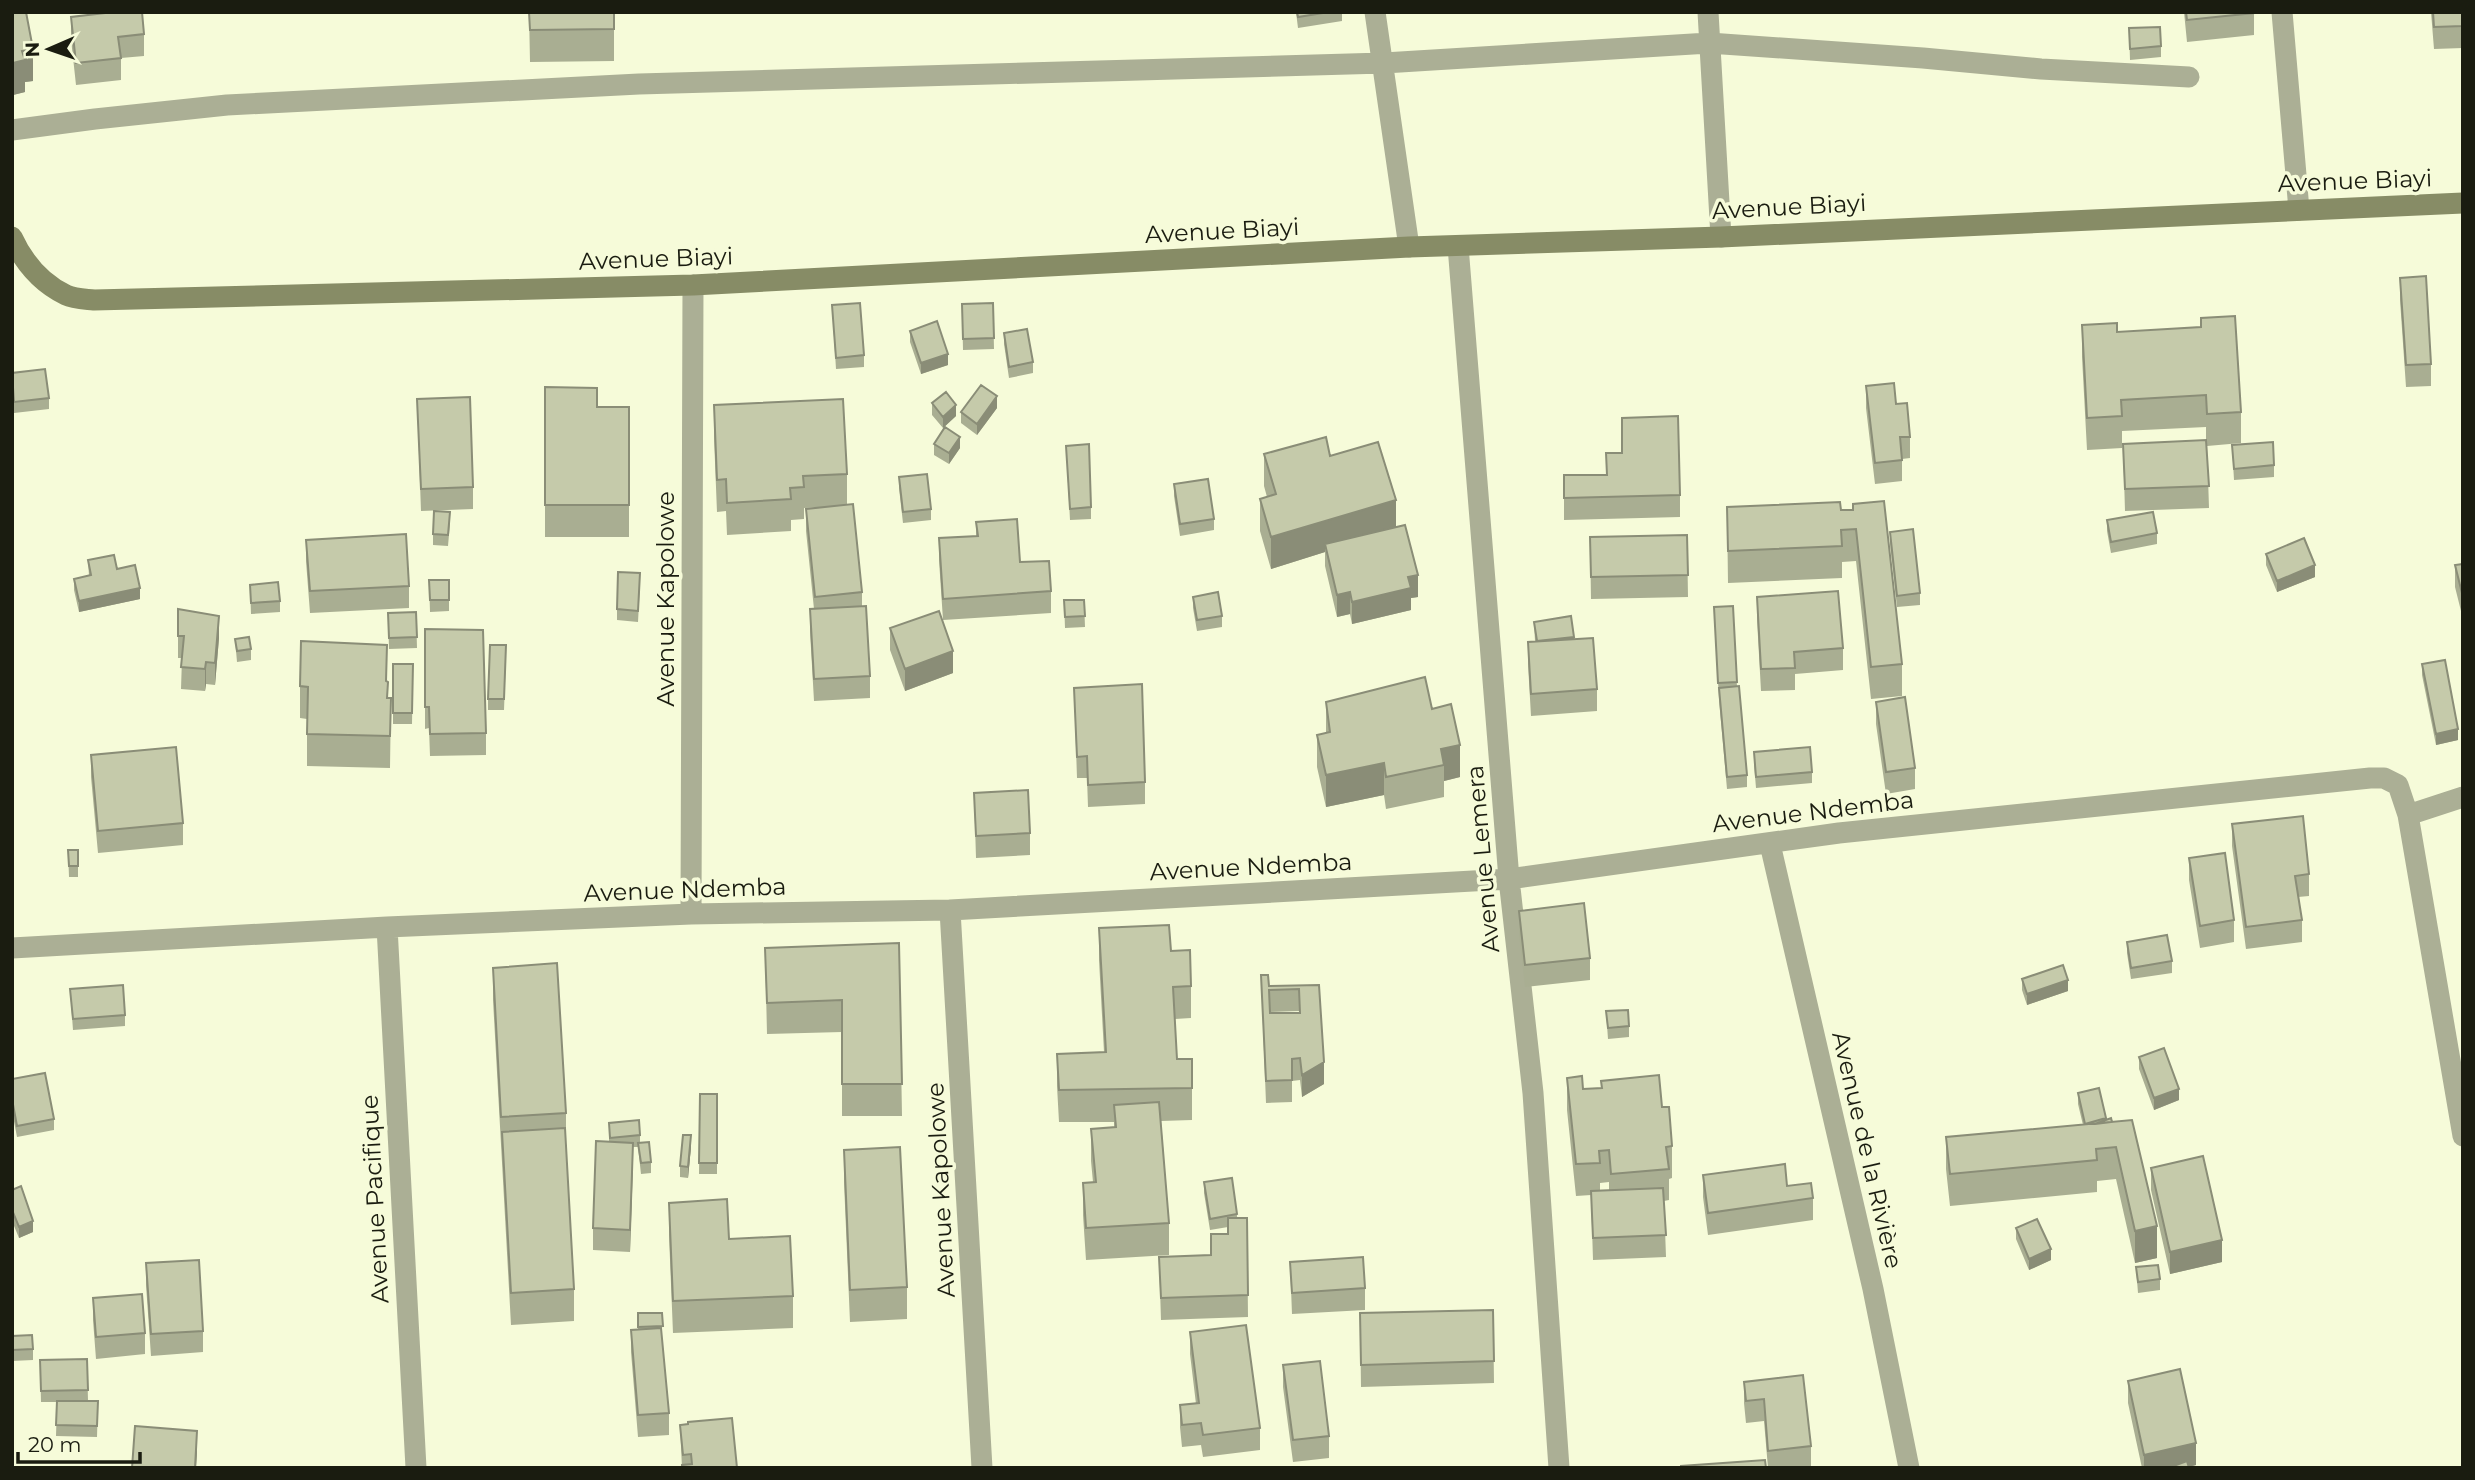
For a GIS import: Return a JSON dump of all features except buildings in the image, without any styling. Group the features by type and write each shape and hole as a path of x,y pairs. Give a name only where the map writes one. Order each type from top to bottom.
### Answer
{"street":[{"path":"1375,12 1409,247"},
{"path":"1708,12 1721,237"},
{"path":"2282,12 2299,210"},
{"path":"12,130 227,105 639,83 1384,63 1709,43 2041,69 2189,77"},
{"name":"Avenue Biayi","path":"12,237 33,270 48,284 68,296 94,300 693,285 1409,247 1721,237 2463,203"},
{"name":"Avenue Lemera","path":"1458,246 1510,879 1533,1093 1559,1468"},
{"name":"Avenue Kapolowe","path":"691,914 693,285"},
{"name":"Avenue Ndemba","path":"12,948 691,914 950,910 1510,879 1853,832 2370,778 2384,778 2398,785 2408,815"},
{"path":"2463,797 2408,815 2463,1136"},
{"name":"Avenue de la Rivière","path":"1770,844 1870,1276 1909,1468"},
{"name":"Avenue Kapolowe","path":"950,910 982,1468"},
{"name":"Avenue Pacifique","path":"387,928 416,1468"}]}
